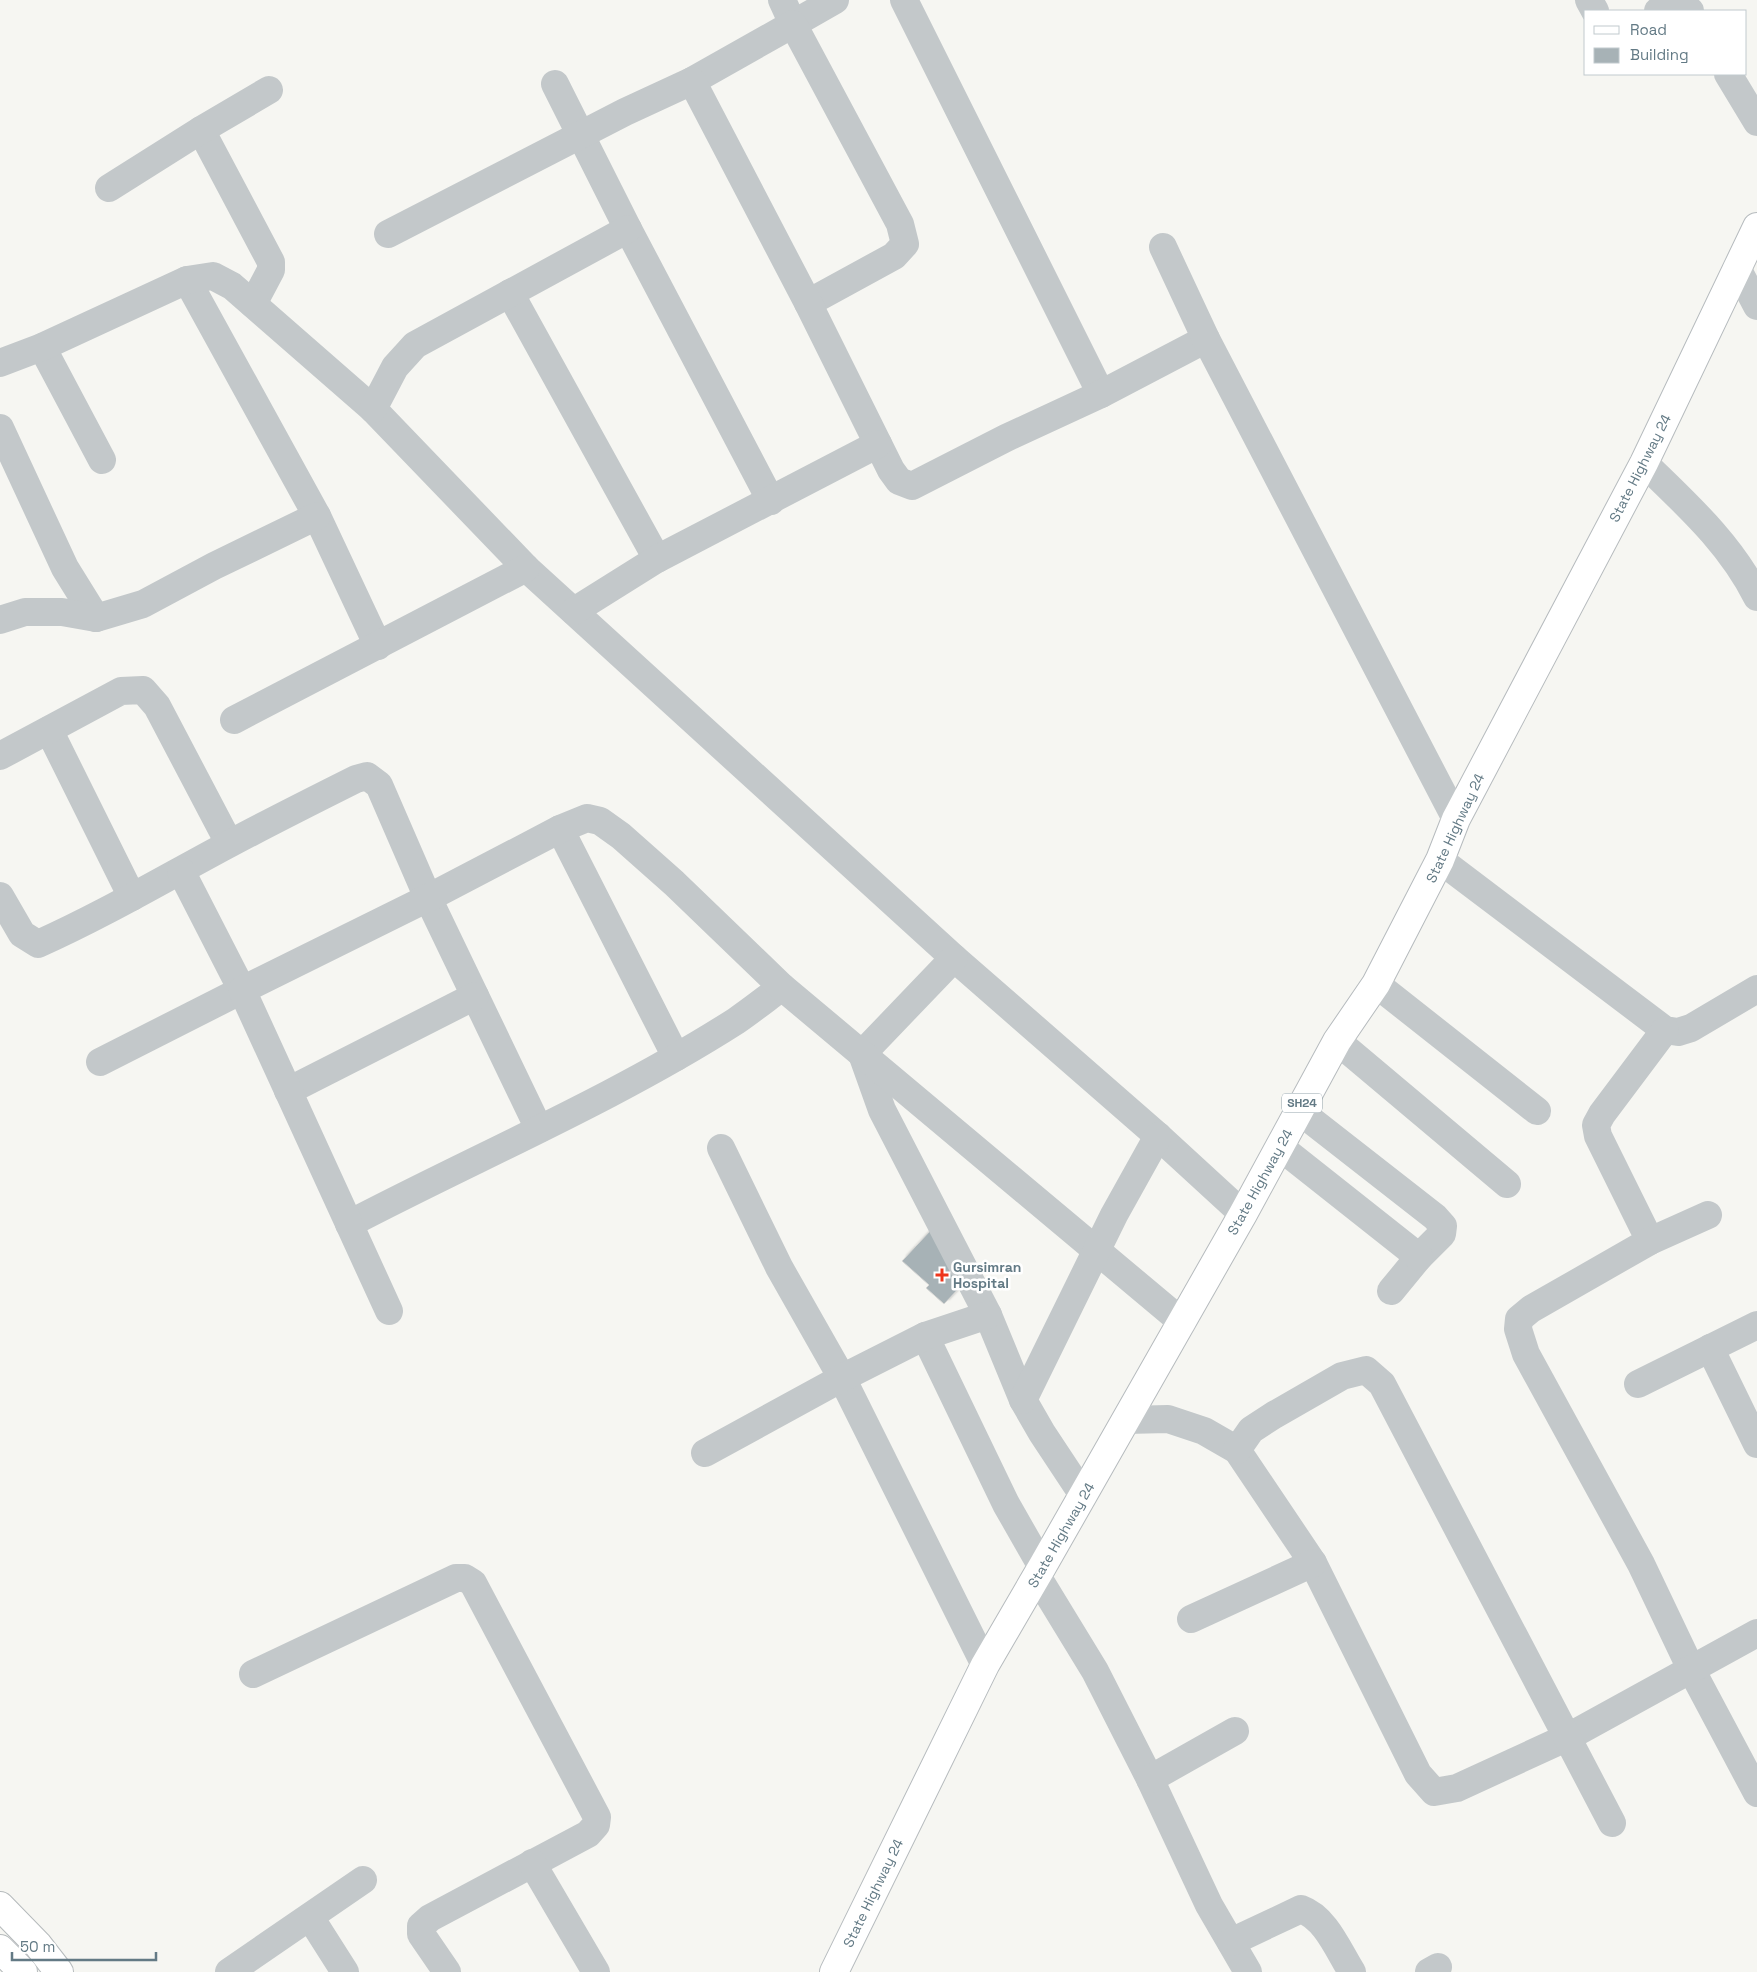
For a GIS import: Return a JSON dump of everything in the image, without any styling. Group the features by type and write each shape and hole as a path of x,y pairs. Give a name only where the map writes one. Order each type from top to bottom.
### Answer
{"main road":[{"name":"State Highway 24","path":"834,1972 985,1665 1243,1214 1337,1041 1376,984 1440,860 1456,819 1644,463 1757,227"},
{"path":"0,1906 38,1945 59,1972"},
{"path":"0,1949 19,1971"}],"street":[{"path":"388,234 580,135 692,81 788,12 835,0"},
{"path":"904,0 1101,394"},
{"path":"1660,10 1670,6 1683,5 1689,10"},
{"path":"788,12 900,224 905,244 894,256 808,303"},
{"path":"1729,75 1757,122"},
{"path":"692,81 808,303 878,444 899,481 912,486 1006,438 1101,394 1206,339"},
{"path":"554,84 771,501"},
{"path":"109,188 269,90"},
{"path":"201,130 271,262 271,270 253,304"},
{"path":"373,409 395,367 415,345 628,229"},
{"path":"1163,247 1206,339 1456,819"},
{"path":"1737,268 1757,306"},
{"path":"0,364 42,347 187,280 213,276 232,286 373,409 526,568 954,958 1158,1136 1243,1214"},
{"path":"187,280 317,516 378,646"},
{"path":"510,293 657,559"},
{"path":"42,347 102,460"},
{"path":"0,428 66,568 96,618"},
{"path":"574,611 657,559 878,444"},
{"path":"1644,463 1751,570 1757,597"},
{"path":"0,620 25,612 62,612 96,618 143,604 214,566 317,516"},
{"path":"234,720 526,568"},
{"path":"0,756 121,691 143,690 157,706 229,843"},
{"path":"49,730 132,897"},
{"path":"0,896 22,934 38,944 132,897 229,843 356,779 368,776 379,785 428,898 540,1129"},
{"path":"100,1062 428,898 560,829 587,818 600,822 621,836 674,883 782,987 1182,1322"},
{"path":"560,829 676,1056"},
{"path":"1440,860 1665,1030 1678,1032 1692,1028 1757,988"},
{"path":"181,871 242,990 389,1311"},
{"path":"862,1054 954,958"},
{"path":"1376,984 1537,1112"},
{"path":"349,1224 540,1129 676,1056 737,1020 782,987"},
{"path":"288,1091 475,996"},
{"path":"1650,1241 1598,1136 1596,1125 1602,1114 1665,1030"},
{"path":"1337,1041 1507,1184"},
{"path":"862,1054 882,1110 988,1315 1024,1400 1042,1432 1083,1495"},
{"path":"1298,1110 1435,1217 1443,1226 1442,1234 1419,1257 1391,1291"},
{"path":"1024,1400 1114,1215 1158,1136"},
{"path":"1280,1147 1419,1257"},
{"path":"721,1148 779,1266 842,1378 985,1665"},
{"path":"1708,1215 1650,1241 1531,1309 1520,1319 1518,1329 1526,1354 1641,1564 1691,1668 1755,1784"},
{"path":"705,1453 842,1378 925,1336 988,1315"},
{"path":"1638,1384 1757,1325"},
{"path":"925,1336 1040,1571 1150,1779 1210,1905 1248,1972"},
{"path":"1710,1348 1757,1444"},
{"path":"1236,1450 1251,1430 1342,1376 1366,1370 1382,1384 1612,1823"},
{"path":"1126,1420 1168,1419 1204,1431 1236,1450 1313,1563 1418,1774 1434,1792 1457,1788 1568,1737 1757,1633"},
{"path":"1192,1619 1313,1563"},
{"path":"253,1674 456,1578 465,1578 473,1583 592,1805 597,1818 596,1826 588,1834 430,1918 421,1926 421,1934 447,1972"},
{"path":"1150,1779 1235,1731"},
{"path":"532,1863 596,1972"},
{"path":"229,1972 363,1880"},
{"path":"1231,1942 1301,1909 1311,1912 1321,1922 1352,1972"},
{"path":"310,1917 345,1972"}],"building":[{"path":"930,1231 963,1284 944,1304 926,1288 929,1285 902,1261"}],"place":[{"name":"Gursimran Hospital","path":"942,1275"}]}
